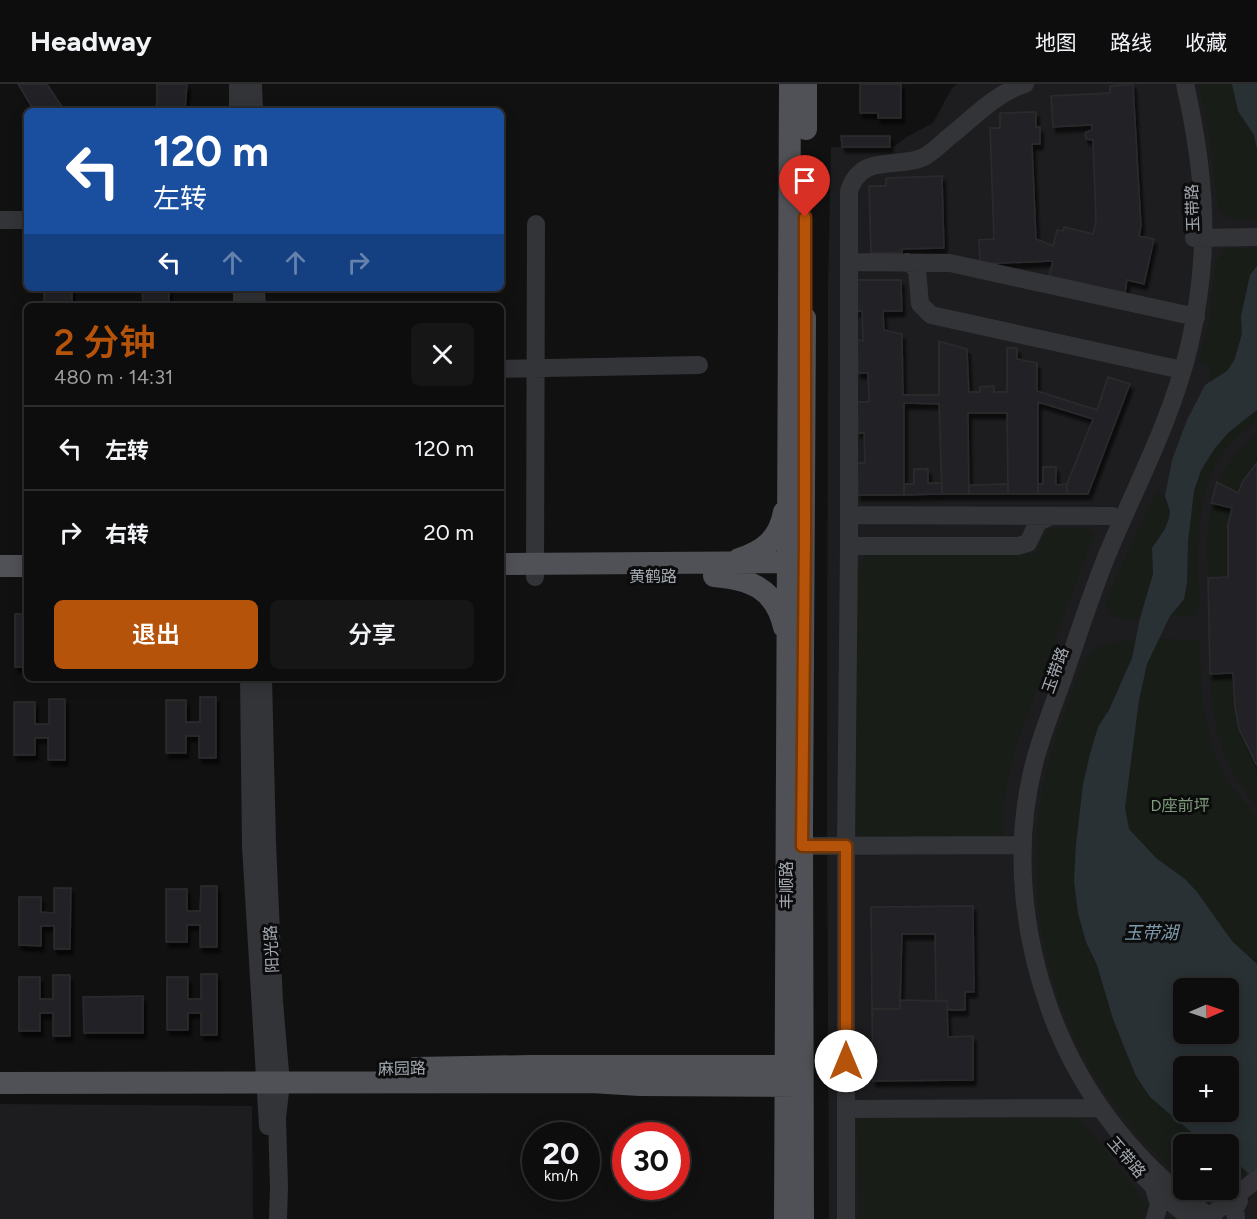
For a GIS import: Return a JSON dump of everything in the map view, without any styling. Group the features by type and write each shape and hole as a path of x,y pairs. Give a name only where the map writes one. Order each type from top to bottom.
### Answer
{"main road":[{"name":"丰顺路","path":"785,1219 786,1149 795,1076 786,994 786,643 796,569 788,490 790,84"},
{"path":"803,1219 795,1076 802,846 796,569 806,84"},
{"path":"715,569 762,550 770,542 783,520 788,490"},
{"path":"504,565 535,570"},
{"path":"0,566 24,566"},
{"path":"715,569 755,585 767,594 777,607 786,643"},
{"name":"黄鹤路","path":"504,576 535,570 796,569"},
{"path":"0,579 24,579"},
{"path":"738,1065 755,1062 772,1044 780,1029 786,994"},
{"name":"麻园路","path":"0,1069 272,1076 530,1066 738,1065 795,1076"},
{"path":"0,1083 272,1076 723,1086 747,1090 768,1102 780,1126 786,1149"},
{"path":"723,1086 795,1076"}],"street":[{"path":"238,84 238,108"},
{"path":"253,84 254,108"},
{"path":"846,1219 849,191 857,175 872,166 923,158 1004,94 1025,84"},
{"name":"玉带路","path":"1173,84 1186,140 1199,234 1190,316 1177,369 1078,600 1029,746 1020,778 1017,845 1012,881 1016,922 1035,999 1057,1054 1132,1165 1153,1186 1226,1206"},
{"path":"1185,84 1203,186 1199,234"},
{"path":"0,220 24,220"},
{"path":"535,570 536,224"},
{"path":"1199,234 1257,231"},
{"path":"1199,234 1257,237"},
{"path":"849,262 956,264 1190,316"},
{"path":"802,846 1017,845 1027,793 1044,730 1095,587 1162,430 1177,369 931,315 921,304 919,279 915,266 907,262"},
{"path":"919,279 925,267 939,262"},
{"path":"504,369 699,365"},
{"path":"849,515 1113,516"},
{"path":"1020,516 1030,519 1034,526 1033,532"},
{"path":"849,546 1018,546 1028,543 1038,522 1053,516"},
{"name":"阳光路","path":"249,681 251,846 277,1118 278,1219"},
{"name":"阳光路","path":"263,681 267,854 274,1002 268,1120 271,1219"},
{"path":"847,1109 1093,1108 1132,1148 1226,1206"},
{"path":"1153,1186 1159,1204 1155,1219"}],"shaded area":[{"path":"957,84 1257,84 1257,1219 829,1219 827,814 828,286 831,147 895,146 933,123 952,88"},
{"path":"0,1104 252,1106 253,1219 0,1219"}],"green space":[{"path":"1198,84 1232,84 1238,111 1254,135 1257,149 1257,220 1230,218 1221,213 1218,208 1208,127"},
{"path":"1227,248 1257,248 1257,266 1250,275 1239,348 1227,371 1211,382 1209,378 1211,369 1199,363 1210,314 1215,263"},
{"path":"1257,410 1257,422 1235,439 1219,459 1208,482 1199,532 1199,611 1193,616 1171,616 1182,602 1186,591 1189,521 1197,483 1213,451 1239,423"},
{"path":"1257,433 1257,463 1243,481 1238,493 1217,482 1234,456"},
{"path":"1156,492 1165,496 1170,511 1165,529 1152,547 1153,574 1140,618 1114,617 1107,611 1107,597"},
{"path":"1211,503 1232,508 1228,524 1228,577 1208,578 1207,542"},
{"path":"1048,528 1088,529 1094,534 1014,752 1004,799 1004,836 868,842 852,830 856,580 860,562 867,555 1021,555 1036,553"},
{"name":"D座前坪","path":"1158,639 1199,640 1202,698 1213,751 1230,785 1257,817 1257,964 1232,941 1185,879 1156,858 1129,829 1125,808 1139,700 1147,664"},
{"path":"1121,641 1137,641 1109,710 1098,727 1079,816 1074,881 1086,942 1097,965 1123,1049 1136,1076 1150,1097 1173,1117 1173,1122 1179,1122 1195,1134 1173,1134 1173,1170 1133,1129 1111,1102 1076,1041 1051,974 1038,904 1037,833 1044,781 1053,746 1087,656 1099,647"},
{"path":"1233,673 1239,729 1257,766 1256,805 1226,759 1213,711 1210,674"},
{"path":"1069,1117 1081,1120 1149,1207 1141,1219 859,1219 857,1118"},
{"path":"1239,1165 1247,1172 1239,1179"}],"water":[{"path":"1232,84 1257,84 1257,149 1254,135 1238,111"},
{"name":"玉带湖","path":"1257,266 1257,410 1229,432 1215,448 1201,470 1194,491 1184,599 1170,616 1147,664 1139,700 1125,808 1129,829 1156,858 1185,879 1232,941 1257,964 1257,1181 1239,1165 1239,1134 1195,1134 1179,1122 1239,1122 1239,1056 1173,1056 1173,1117 1150,1097 1136,1076 1113,1019 1097,965 1086,942 1078,913 1074,881 1083,784 1098,727 1109,710 1132,658 1140,618 1153,574 1152,548 1165,529 1169,518 1170,511 1165,496 1172,460 1187,420 1205,385 1227,371 1234,361 1242,334 1241,316 1250,275"}],"building":[{"path":"18,84 47,84 63,108 32,108"},
{"path":"157,84 187,84 185,108 155,108"},
{"path":"860,84 901,84 901,118 878,118 878,113 860,113"},
{"path":"1133,84 1141,226 1139,236 1154,239 1144,284 1127,280 1125,293 1049,276 1053,261 980,264 979,240 994,239 990,128 1000,128 1000,113 1036,112 1036,127 1040,127 1040,144 1032,144 1036,239 1053,246 1057,230 1063,231 1064,227 1093,234 1096,221 1093,140 1086,139 1085,135 1086,132 1092,130 1092,125 1053,127 1051,96 1110,93 1110,86"},
{"path":"841,136 890,136 890,147 842,147"},
{"path":"942,176 944,248 902,249 902,253 871,253 869,186 886,186 886,178"},
{"path":"855,280 901,280 902,311 883,311 884,330 902,334 903,395 939,395 939,341 967,349 969,392 980,392 980,387 994,386 994,392 1007,392 1007,348 1017,348 1017,359 1037,363 1037,391 1097,410 1108,377 1130,384 1088,494 1067,494 1067,484 1093,419 1038,402 1038,494 1008,494 1007,413 968,413 969,494 942,494 939,404 904,403 904,495 858,495 857,463 865,463 864,433 858,433 857,402 869,402 868,373 858,373 857,340 863,341 862,311 856,311"},
{"path":"44,291 72,291 72,303 44,303"},
{"path":"142,291 169,291 169,303 143,303"},
{"path":"1257,463 1257,766 1239,729 1233,673 1210,674 1208,578 1228,577 1228,524 1232,508 1211,503 1217,482 1238,493 1243,481"},
{"path":"1043,467 1056,467 1056,485 1067,484 1067,494 1038,494 1038,484 1043,484"},
{"path":"914,469 928,469 928,483 942,483 942,494 904,495 904,484 914,484"},
{"path":"1008,484 1008,494 969,494 969,485"},
{"path":"15,614 24,614 24,667 15,667"},
{"path":"200,697 216,697 216,758 199,758 199,736 186,736 186,753 166,753 166,700 186,700 186,722 200,722"},
{"path":"49,699 65,699 65,760 48,760 48,738 35,738 35,755 14,755 14,702 35,702 35,724 49,724"},
{"path":"201,886 217,886 217,947 200,947 200,925 187,925 187,942 166,942 166,889 187,889 187,911 200,911"},
{"path":"54,888 71,888 70,949 54,949 54,926 41,926 41,946 19,945 19,897 41,897 41,912 54,913"},
{"path":"973,906 974,992 965,992 965,1010 948,1010 947,1001 936,1001 935,934 902,934 900,1009 872,1009 871,907"},
{"path":"201,974 217,974 217,1035 201,1035 201,1013 188,1013 188,1030 167,1030 167,977 188,977 188,999 201,999"},
{"path":"53,975 70,975 70,1036 53,1036 53,1013 40,1013 40,1031 19,1031 19,977 40,977 40,999 53,999"},
{"path":"143,996 143,1033 84,1033 83,997"},
{"path":"900,1000 947,1001 948,1037 973,1036 973,1080 873,1081 872,1009 900,1009"}],"route":[{"path":"805,217 802,846 846,846 846,1061"}]}
